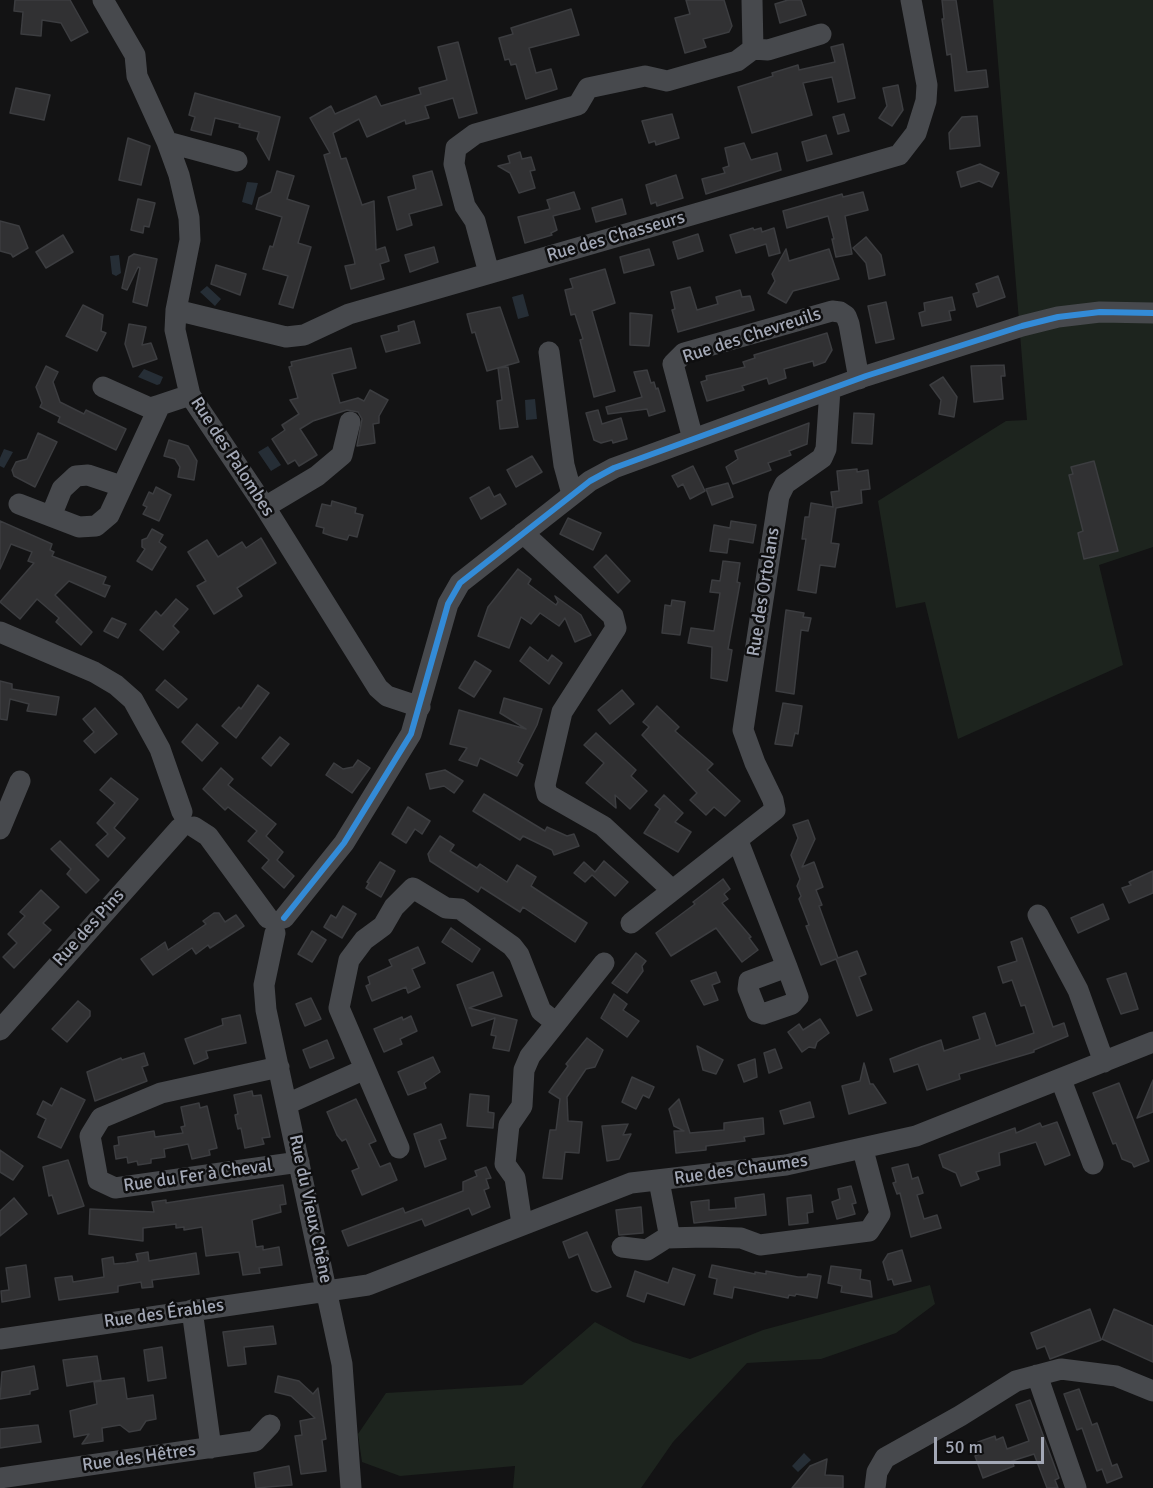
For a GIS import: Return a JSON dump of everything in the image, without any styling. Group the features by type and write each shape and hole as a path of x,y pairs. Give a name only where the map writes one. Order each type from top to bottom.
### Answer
{"street":[{"name":"Rue des Palombes","path":"103,0 135,55 137,76 167,142 179,176 189,218 190,240 176,310 175,330 190,395 265,507 378,688 387,696 420,707"},
{"path":"752,0 753,48"},
{"name":"Rue des Chasseurs","path":"176,310 286,337 304,335 349,314 899,155 916,133 926,101 927,85 911,0"},
{"path":"489,273 476,221 465,206 454,164 456,148 475,134 578,105 588,88 645,76 667,81 737,61 753,48 768,50 821,34"},
{"path":"167,142 237,161"},
{"name":"Rue des Chevreuils","path":"693,439 673,364 684,353 832,310 846,316 858,379"},
{"path":"0,633 94,672 116,685 133,700 160,749 185,823 207,836 276,923 344,843 411,734 448,604 460,583 572,494 614,468 858,379 1058,317 1100,312 1153,313"},
{"path":"549,352 564,465 572,494"},
{"path":"103,387 150,408 190,395"},
{"name":"Rue des Ortolans","path":"738,841 775,810 773,800 755,763 743,730 779,496 784,484 822,458 826,449 830,389"},
{"path":"19,504 79,527 96,526 109,515 160,405"},
{"path":"265,507 317,476 342,455 350,422"},
{"path":"51,516 62,489 76,476 88,475 121,486"},
{"path":"523,532 613,616 616,628 562,712 545,785 547,794 603,826 672,890"},
{"path":"0,829 20,781"},
{"name":"Rue des Pins","path":"0,1030 185,823"},
{"path":"631,923 738,841 787,968"},
{"path":"399,1148 363,1070 339,1008 349,960 363,940 383,926 393,907 413,888 446,908 460,909 512,946 519,955 541,1011 555,1022"},
{"path":"1038,915 1078,990 1104,1062"},
{"name":"Rue du Vieux Chêne","path":"276,923 264,985 266,1011 342,1364 351,1488"},
{"path":"522,1224 515,1178 505,1164 509,1125 522,1106 524,1070 530,1056 555,1022 604,963"},
{"name":"Rue des Chaumes","path":"328,1291 368,1285 631,1183 786,1165 863,1150 916,1136 1153,1042"},
{"name":"Rue du Fer à Cheval","path":"279,1068 161,1093 101,1118 90,1136 98,1180 115,1188 299,1162"},
{"path":"287,1104 363,1070"},
{"path":"1061,1080 1093,1164"},
{"path":"622,1247 647,1250 670,1238 741,1238 760,1245 869,1231 880,1214 863,1150"},
{"path":"659,1181 670,1238"},
{"name":"Rue des Érables","path":"0,1339 328,1291"},
{"path":"192,1310 211,1448"},
{"path":"875,1488 877,1472 885,1458 1016,1381 1061,1369 1116,1376 1153,1391"},
{"path":"1037,1375 1076,1488"},
{"name":"Rue des Hêtres","path":"0,1478 255,1441 270,1425"}],"shaded area":[{"path":"993,0 1153,0 1153,547 1099,565 1123,665 958,739 925,602 896,608 878,501 1006,421 1027,420"},
{"path":"247,182 258,183 252,205 242,202"},
{"path":"119,255 121,273 116,276 112,274 110,256"},
{"path":"207,286 221,299 215,306 200,292"},
{"path":"523,294 529,316 518,319 512,297"},
{"path":"144,369 163,377 160,384 157,385 138,377"},
{"path":"535,399 537,419 526,420 525,400"},
{"path":"268,446 281,465 271,471 258,452"},
{"path":"4,449 13,452 4,468 0,466 0,458"},
{"path":"930,1285 935,1304 896,1333 821,1359 747,1363 673,1442 641,1488 513,1488 515,1466 400,1476 362,1462 358,1434 386,1393 522,1385 595,1322 633,1342 690,1359 763,1330"},
{"path":"804,1453 811,1460 798,1472 792,1466"}],"building":[{"path":"15,0 70,0 88,32 71,41 61,23 42,20 41,36 21,34 23,12 14,11"},
{"path":"686,0 724,0 732,26 729,32 703,39 706,47 685,53 675,18 690,14"},
{"path":"788,0 801,0 806,15 780,23 775,4"},
{"path":"942,0 956,0 967,72 986,70 988,87 955,91 951,54 947,55"},
{"path":"571,9 579,35 529,48 536,73 551,69 557,89 526,99 516,64 511,65 509,59 505,60 499,38 513,34 511,28"},
{"path":"458,42 477,113 459,118 453,98 425,106 429,118 406,124 405,120 367,137 359,119 333,133 341,159 346,158 362,205 374,201 376,250 385,247 389,261 380,264 384,279 351,289 345,266 355,264 324,155 330,153 310,118 331,106 335,114 376,96 381,106 421,94 419,88 447,80 438,47"},
{"path":"843,44 855,98 838,102 832,77 803,83 812,115 752,133 738,87 798,65 799,70 835,62 831,47"},
{"path":"898,85 903,110 892,126 879,118 887,106 883,88"},
{"path":"16,88 50,95 44,120 10,113"},
{"path":"195,93 280,117 269,160 257,139 259,132 239,127 240,124 215,118 211,135 191,130 195,117 189,115"},
{"path":"672,114 679,138 656,145 655,141 649,143 642,121"},
{"path":"844,114 849,131 838,134 833,117"},
{"path":"977,116 980,146 950,149 949,133 962,117"},
{"path":"826,135 832,154 807,161 802,142"},
{"path":"128,138 150,146 141,185 119,180"},
{"path":"744,143 751,160 777,153 781,170 706,194 702,179 725,173 723,168 729,166 725,148"},
{"path":"520,152 522,159 531,157 535,170 530,171 535,188 519,193 510,173 498,166 510,163 508,156"},
{"path":"980,164 999,173 992,187 979,181 961,187 957,172"},
{"path":"277,171 294,176 287,199 309,206 298,243 311,247 293,308 279,304 288,276 263,269 270,246 273,247 282,217 256,209 259,198 271,192"},
{"path":"432,171 442,205 409,214 412,225 397,230 388,197 416,189 413,176"},
{"path":"676,175 683,198 657,206 656,202 651,204 646,185"},
{"path":"574,192 580,209 553,216 557,230 551,233 552,235 525,243 518,217 550,209 547,200"},
{"path":"863,192 868,210 845,216 852,254 836,257 828,216 787,228 783,211 842,194 843,197"},
{"path":"138,199 155,203 149,227 144,226 143,233 131,230"},
{"path":"622,199 626,214 596,222 592,208"},
{"path":"0,221 19,226 28,248 13,257 11,254 0,251"},
{"path":"753,228 754,230 761,228 762,232 774,228 780,253 769,256 766,244 736,253 730,235"},
{"path":"698,234 703,251 678,259 673,242"},
{"path":"63,235 73,252 46,268 36,252"},
{"path":"866,237 881,255 885,275 869,279 866,263 853,248"},
{"path":"434,247 438,262 410,272 405,255"},
{"path":"649,249 654,265 624,273 620,257"},
{"path":"786,249 789,261 829,249 839,279 793,291 786,303 768,293 775,281 772,274"},
{"path":"134,254 157,259 147,306 133,302 140,268 138,267 127,290 122,288 129,257"},
{"path":"216,265 246,274 240,295 211,284"},
{"path":"605,269 615,303 592,311 615,391 594,397 580,340 583,339 575,314 571,315 565,290 573,288 570,279"},
{"path":"998,276 1005,297 977,307 973,294 979,292 976,284"},
{"path":"690,287 697,310 718,304 716,297 740,290 742,297 750,296 754,310 678,332 672,310 675,309 671,292"},
{"path":"952,297 955,310 949,311 951,320 922,326 919,313 925,311 924,303"},
{"path":"886,302 894,339 876,343 868,306"},
{"path":"83,305 103,315 101,331 106,333 97,351 66,336"},
{"path":"500,307 519,362 487,371 467,314"},
{"path":"630,313 652,315 649,346 630,345"},
{"path":"414,321 420,343 386,352 381,336 399,331 398,326"},
{"path":"129,324 146,327 142,345 151,343 157,359 133,367 125,344"},
{"path":"827,333 832,350 825,362 814,366 813,361 784,369 786,378 769,384 767,378 742,386 744,390 707,401 701,382 707,380 706,376 745,367 743,362 755,358 754,355"},
{"path":"351,348 356,368 332,374 340,403 358,398 364,401 370,390 388,400 379,416 379,423 373,424 375,443 357,446 362,419 358,412 347,410 313,421 300,429 317,455 299,466 295,460 288,464 272,439 285,430 282,425 299,414 290,400 298,398 289,367 292,366 291,362"},
{"path":"1004,365 1005,376 1001,376 1003,399 974,402 971,366"},
{"path":"46,366 58,372 53,382 60,402 84,414 86,410 126,429 116,450 58,422 60,417 40,407 42,403 36,387"},
{"path":"508,367 518,427 500,429 497,401 502,400 498,368"},
{"path":"647,370 651,383 654,382 656,389 658,388 665,411 649,416 647,409 608,414 606,407 642,397 634,372"},
{"path":"943,377 957,397 954,417 939,414 941,400 930,385"},
{"path":"598,410 602,424 621,418 627,439 613,443 612,440 601,443 594,440 586,413"},
{"path":"854,413 874,414 872,444 852,443"},
{"path":"809,423 807,444 789,451 791,455 768,463 771,470 733,484 726,467 738,459 735,451"},
{"path":"38,433 57,442 35,487 14,476 12,470 16,462 27,459"},
{"path":"169,440 188,446 197,461 194,480 178,477 180,467 175,459 164,456"},
{"path":"532,456 542,472 516,487 507,470"},
{"path":"1094,461 1118,551 1084,559 1078,533 1083,531 1069,475 1073,474 1071,467"},
{"path":"693,466 705,491 690,499 683,484 678,487 672,476"},
{"path":"857,469 857,472 868,470 870,489 861,490 862,503 836,508 831,543 839,544 835,567 820,565 816,593 798,590 806,539 802,539 805,517 809,517 811,503 833,507 831,492 839,491 837,471"},
{"path":"728,483 733,497 712,505 706,489"},
{"path":"156,487 171,495 159,521 143,514 147,507 143,505 149,492 153,494"},
{"path":"489,487 494,497 500,494 506,504 481,519 470,498"},
{"path":"332,501 356,508 355,513 363,515 357,537 349,535 347,540 335,537 323,533 324,528 316,526 322,504 331,506"},
{"path":"568,518 601,533 593,550 560,534"},
{"path":"0,521 52,544 50,550 54,552 52,556 106,577 103,584 110,586 105,597 69,581 55,595 92,632 81,645 56,622 59,618 37,599 20,619 0,602 34,563 28,561 32,552 11,544 0,569"},
{"path":"731,521 756,525 753,543 729,539 727,553 710,551 714,525 730,528"},
{"path":"152,529 163,535 159,542 166,547 152,570 137,561 145,549 142,547 142,540 147,538"},
{"path":"261,538 276,563 237,588 242,596 214,614 197,586 206,581 188,552 207,540 218,557 242,542 246,548"},
{"path":"606,555 630,581 618,593 594,567"},
{"path":"723,561 740,563 737,582 740,583 728,649 732,650 727,681 711,678 712,647 688,643 691,628 714,631 720,593 710,592 712,580 720,581"},
{"path":"518,569 531,579 528,584 556,605 558,602 555,596 581,615 591,635 575,642 565,618 559,626 540,613 531,624 521,617 509,648 478,636 488,607"},
{"path":"176,599 188,609 173,626 179,632 163,650 140,630 156,611 161,616"},
{"path":"672,600 685,602 680,635 662,633 665,605 671,606"},
{"path":"786,610 804,613 803,617 811,618 808,631 801,630 794,694 776,691"},
{"path":"112,618 126,624 118,638 104,631"},
{"path":"530,647 548,661 552,655 562,663 549,684 520,661"},
{"path":"475,661 491,671 474,697 459,688"},
{"path":"165,680 187,699 178,708 156,690"},
{"path":"0,681 12,684 12,689 59,697 56,715 27,711 29,704 10,699 7,720 0,719"},
{"path":"258,685 269,693 236,738 222,726 239,707 241,709"},
{"path":"622,690 634,704 610,724 598,710"},
{"path":"504,698 542,709 537,725 518,762 523,765 517,776 480,758 477,766 459,760 467,748 450,744 459,710 526,729 500,713"},
{"path":"783,703 802,706 798,734 795,733 792,746 775,744"},
{"path":"657,706 679,727 675,731 713,764 707,770 740,801 725,816 714,807 706,815 690,800 697,793 642,735 649,727 643,722"},
{"path":"95,708 117,734 95,753 84,741 94,732 83,719"},
{"path":"197,724 218,743 202,761 182,742"},
{"path":"596,733 636,770 631,776 647,791 630,809 615,795 616,808 586,783 604,763 584,745"},
{"path":"280,737 289,744 271,766 262,758"},
{"path":"358,760 370,768 352,793 326,775 334,763 343,769 353,767"},
{"path":"221,768 233,779 228,785 276,824 266,836 283,852 277,860 294,876 284,888 262,868 269,860 248,841 257,831 228,807 225,810 203,789"},
{"path":"445,770 463,781 454,793 444,786 430,789 426,774"},
{"path":"111,778 138,799 114,828 125,838 108,857 96,845 108,834 97,823 115,803 100,790"},
{"path":"484,794 545,831 547,827 567,836 574,834 579,846 554,855 552,850 523,836 520,840 473,811"},
{"path":"664,795 683,813 675,822 691,832 678,852 644,833 660,809 655,805"},
{"path":"408,807 430,821 422,834 415,829 406,843 392,834"},
{"path":"808,820 815,839 802,867 814,862 823,887 816,890 822,905 819,906 838,958 857,951 866,974 859,977 872,1010 857,1016 836,959 821,965 806,926 809,925 799,899 801,896 797,886 800,879 791,855 798,838 793,825"},
{"path":"440,836 454,845 450,851 477,868 480,864 507,882 517,865 536,877 531,886 587,923 575,942 523,907 520,912 481,887 478,892 430,861 428,854"},
{"path":"60,841 99,880 86,893 67,874 71,869 51,849"},
{"path":"604,861 628,882 615,896 592,875 585,882 574,873 584,862 595,872"},
{"path":"380,862 395,871 381,897 366,888 369,883 367,882"},
{"path":"1153,871 1153,893 1129,903 1122,888 1131,885 1129,882"},
{"path":"723,879 730,889 724,894 728,899 722,903 751,937 749,938 758,950 742,962 716,928 671,956 656,933 695,904 693,902"},
{"path":"41,890 59,907 43,923 51,930 14,968 3,957 17,943 8,934 25,916 20,912"},
{"path":"1103,904 1109,919 1078,933 1071,918"},
{"path":"343,906 356,914 342,938 324,927 331,915 336,918"},
{"path":"214,913 219,913 225,922 236,915 244,926 210,948 208,945 196,954 192,948 153,975 141,959 165,942 168,950 206,924 203,921"},
{"path":"451,928 480,949 472,962 442,942"},
{"path":"312,931 326,940 312,962 298,954"},
{"path":"1022,938 1053,1027 1064,1023 1068,1036 1034,1050 1034,1052 959,1074 960,1079 927,1090 918,1064 894,1072 890,1059 921,1047 941,1040 944,1051 980,1039 973,1017 985,1013 996,1046 1034,1033 1025,1005 1021,1006 1012,980 1003,983 998,967 1017,961 1011,942"},
{"path":"418,947 425,963 412,969 420,987 408,993 406,987 372,1001 366,986 370,984 368,977 392,966 389,960"},
{"path":"636,953 646,961 642,966 643,971 627,993 612,983"},
{"path":"493,972 502,996 469,1008 517,1020 509,1051 493,1048 496,1036 491,1035 495,1018 472,1026 457,985"},
{"path":"716,972 720,982 712,985 718,1000 704,1005 691,981"},
{"path":"1126,973 1138,1009 1121,1014 1107,979"},
{"path":"614,994 627,1004 623,1010 639,1021 627,1037 601,1018"},
{"path":"311,998 321,1019 305,1026 296,1004"},
{"path":"78,1001 90,1011 90,1016 67,1042 52,1029"},
{"path":"240,1015 246,1043 206,1051 208,1058 194,1064 185,1039 223,1025 222,1019"},
{"path":"411,1016 417,1031 400,1039 402,1044 384,1052 374,1029 402,1017 403,1020"},
{"path":"820,1019 829,1033 817,1042 815,1048 809,1047 802,1052 788,1032 799,1024 803,1030"},
{"path":"587,1038 603,1050 595,1067 586,1069 567,1097 568,1121 582,1122 579,1153 565,1152 562,1179 543,1178 550,1130 556,1130 560,1099 549,1092 568,1066 566,1064"},
{"path":"327,1040 334,1058 310,1068 303,1050"},
{"path":"697,1046 723,1060 716,1074 703,1070"},
{"path":"775,1049 782,1068 769,1073 764,1053"},
{"path":"144,1053 148,1065 142,1067 147,1081 95,1101 87,1072 121,1058 122,1060"},
{"path":"433,1057 440,1072 424,1083 426,1088 408,1095 398,1072"},
{"path":"755,1059 757,1077 744,1082 738,1065"},
{"path":"864,1063 870,1084 873,1084 886,1103 849,1114 842,1086 860,1081"},
{"path":"632,1077 654,1087 649,1098 643,1095 636,1109 622,1102"},
{"path":"1153,1080 1153,1112 1137,1118"},
{"path":"1119,1083 1149,1161 1134,1167 1132,1163 1122,1159 1116,1143 1113,1144 1093,1093"},
{"path":"61,1088 85,1100 61,1148 38,1137 46,1119 37,1114 43,1101 52,1106"},
{"path":"252,1091 253,1096 261,1095 270,1137 262,1138 264,1144 245,1148 241,1128 238,1129 236,1121 235,1115 238,1114 234,1095"},
{"path":"470,1094 489,1096 488,1112 494,1113 493,1128 467,1126"},
{"path":"356,1099 376,1141 369,1144 380,1167 390,1163 397,1180 362,1195 352,1171 359,1168 346,1139 342,1141 337,1135 327,1112"},
{"path":"679,1099 690,1133 724,1130 724,1123 763,1118 764,1134 744,1137 745,1141 706,1146 706,1150 676,1153 674,1131 684,1131 674,1126 669,1109"},
{"path":"810,1102 814,1117 784,1124 780,1111"},
{"path":"199,1103 200,1108 207,1106 217,1148 209,1150 210,1155 192,1159 188,1144 164,1149 165,1157 151,1159 151,1163 138,1165 137,1161 128,1163 127,1157 116,1159 114,1146 119,1145 118,1137 154,1131 155,1137 183,1133 181,1127 185,1126 181,1107"},
{"path":"1057,1122 1070,1155 1045,1165 1036,1142 999,1153 1000,1165 976,1172 979,1179 961,1186 956,1173 943,1167 939,1155 1015,1128 1016,1133 1040,1123 1042,1127"},
{"path":"441,1124 446,1138 439,1140 446,1159 425,1167 414,1134"},
{"path":"628,1124 623,1135 631,1134 619,1159 607,1161 602,1126"},
{"path":"0,1150 23,1166 13,1180 0,1172"},
{"path":"68,1160 84,1206 58,1214 52,1195 49,1196 43,1167"},
{"path":"908,1164 912,1179 918,1177 923,1193 917,1195 924,1219 937,1215 941,1228 911,1237 900,1193 897,1194 893,1183 896,1182 892,1168"},
{"path":"486,1167 491,1178 486,1179 489,1188 484,1190 490,1207 472,1215 469,1208 425,1226 422,1219 348,1246 342,1231 403,1208 405,1213 463,1191 463,1182 477,1176 475,1171"},
{"path":"283,1185 286,1204 280,1205 281,1212 252,1220 256,1247 263,1246 263,1250 279,1247 282,1265 259,1268 260,1273 243,1275 239,1252 206,1256 202,1227 184,1230 184,1227 176,1228 176,1224 143,1228 143,1241 89,1234 90,1209 154,1212 152,1202 166,1200 166,1203"},
{"path":"851,1186 856,1203 852,1204 855,1214 837,1219 832,1202 840,1199 838,1189"},
{"path":"764,1194 766,1215 694,1223 691,1202 709,1200 709,1210 736,1208 735,1198"},
{"path":"811,1195 813,1212 807,1213 808,1223 789,1225 787,1198"},
{"path":"14,1198 27,1214 0,1236 0,1211"},
{"path":"641,1207 643,1233 619,1235 616,1210"},
{"path":"587,1232 611,1287 597,1292 592,1290 578,1254 569,1258 563,1242"},
{"path":"902,1250 911,1281 894,1285 892,1279 888,1280 883,1262 888,1254"},
{"path":"148,1252 149,1261 196,1253 199,1274 152,1280 153,1287 142,1288 141,1282 118,1286 118,1292 59,1300 55,1278 72,1276 73,1282 104,1277 102,1259 113,1257 114,1264 126,1263 138,1261 136,1254"},
{"path":"26,1265 30,1297 2,1302 1,1291 9,1290 6,1268"},
{"path":"712,1265 755,1274 755,1272 766,1274 766,1271 798,1277 807,1277 808,1274 821,1276 817,1298 796,1294 795,1296 789,1295 788,1298 734,1287 732,1298 714,1294 717,1279 709,1277"},
{"path":"831,1266 861,1270 860,1279 870,1281 872,1297 841,1292 842,1286 828,1283"},
{"path":"673,1268 695,1275 684,1305 647,1293 644,1302 627,1296 635,1271 668,1283"},
{"path":"1090,1309 1101,1340 1050,1359 1045,1346 1037,1349 1031,1333"},
{"path":"1114,1309 1153,1326 1153,1362 1102,1339"},
{"path":"273,1326 276,1344 244,1347 246,1364 228,1366 223,1332"},
{"path":"162,1347 166,1378 148,1381 144,1350"},
{"path":"97,1356 101,1380 67,1386 63,1360"},
{"path":"34,1366 38,1389 30,1391 30,1394 0,1399 2,1372"},
{"path":"278,1376 299,1381 313,1394 318,1388 326,1439 322,1440 326,1471 301,1474 295,1436 302,1435 300,1421 315,1418 291,1396 275,1392"},
{"path":"124,1378 127,1399 153,1395 156,1419 146,1421 140,1430 129,1432 120,1425 102,1428 103,1441 82,1444 89,1434 74,1437 70,1411 97,1404 94,1382"},
{"path":"1079,1389 1092,1425 1097,1423 1112,1466 1117,1464 1122,1477 1107,1483 1102,1469 1097,1471 1082,1428 1077,1430 1064,1394"},
{"path":"1030,1400 1059,1478 1055,1480 1058,1488 1047,1488 1034,1454 1012,1461 1014,1466 983,1478 975,1456 982,1453 978,1442 995,1436 996,1440 1003,1437 1007,1449 1029,1441 1016,1405"},
{"path":"38,1425 41,1442 0,1448 0,1429"},
{"path":"827,1459 825,1475 843,1476 843,1488 792,1488 810,1466"},
{"path":"289,1466 292,1485 256,1488 254,1473"}],"transit line":[{"path":"284,918 344,843 411,734 448,604 460,583 590,481 614,468 866,376 1022,326 1058,317 1100,312 1153,313"}]}
